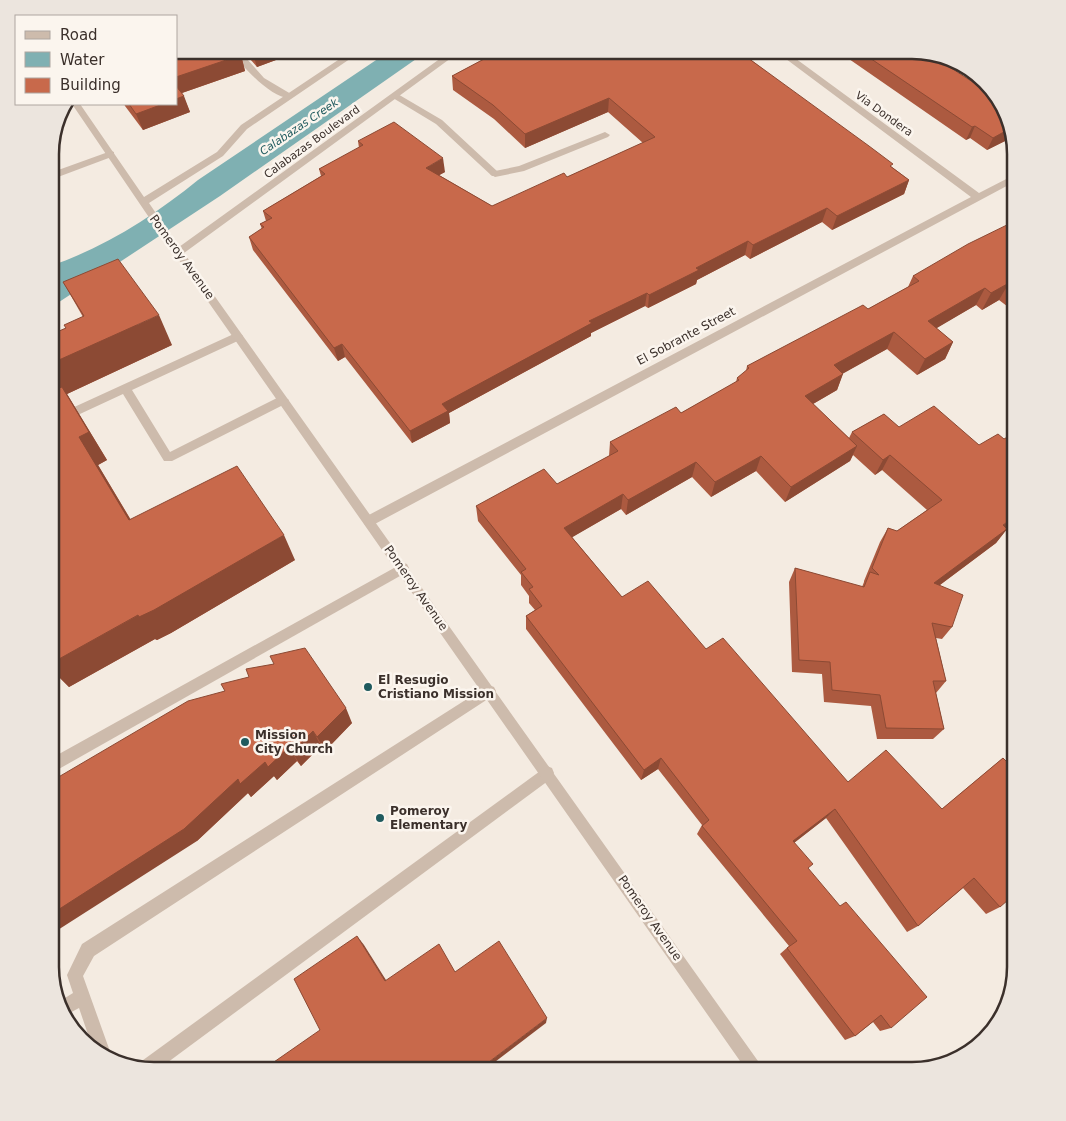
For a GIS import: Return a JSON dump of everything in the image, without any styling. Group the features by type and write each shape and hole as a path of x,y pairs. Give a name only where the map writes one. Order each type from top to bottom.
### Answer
{"street":[{"path":"242,59 261,80 288,96"},
{"path":"143,202 220,154 244,127 345,59"},
{"name":"Calabazas Boulevard","path":"177,249 446,59"},
{"name":"Via Dondera","path":"790,59 978,196"},
{"path":"396,96 439,122 495,174 521,169 606,135"},
{"name":"Pomeroy Avenue","path":"77,105 149,211 751,1062"},
{"path":"59,174 111,154"},
{"name":"El Sobrante Street","path":"369,521 1007,181"},
{"path":"59,419 238,336"},
{"path":"125,388 168,458 284,400"},
{"path":"59,762 403,568"},
{"path":"100,1046 75,975 88,950 489,691"},
{"path":"155,1062 547,773"},
{"path":"67,1006 83,996"}],"water":[{"name":"Calabazas Creek","path":"378,59 416,59 220,196 59,302 59,263 90,250 147,218 198,180"}],"building":[{"path":"178,59 229,59 178,76"},
{"path":"484,59 749,59 893,164 890,166 909,180 837,216 827,208 753,245 748,241 696,268 699,270 649,295 647,293 589,321 592,323 442,404 448,411 410,431 342,344 334,348 249,237 264,227 260,224 272,218 263,211 325,174 319,169 363,145 358,141 394,122 443,158 426,168 492,206 564,173 567,177 655,137 609,98 525,134 493,105 452,76"},
{"path":"871,59 919,59 937,62 947,65 979,86 995,106 1004,132 993,138 975,126 972,127"},
{"path":"178,88 184,96 178,98"},
{"path":"130,105 160,105 136,114"},
{"path":"1007,225 1007,284 991,293 985,288 928,321 953,342 925,359 894,332 834,365 843,374 805,396 857,446 791,487 761,456 715,482 696,462 628,500 623,494 564,528 622,597 648,581 706,649 723,638 848,782 886,750 942,809 1003,758 1007,762 1007,901 1000,907 974,878 918,926 835,809 793,841 813,864 808,868 840,906 846,902 927,997 891,1028 881,1015 855,1036 787,948 797,941 702,826 709,820 661,758 644,770 526,616 542,606 529,589 533,587 521,572 526,569 476,506 544,469 557,484 618,451 610,442 676,407 681,413 739,380 737,378 749,368 747,366 863,305 868,309 919,281 913,276 968,244"},
{"path":"118,259 159,315 59,360 59,331 66,328 64,325 84,316 63,282"},
{"path":"62,387 89,432 79,437 129,520 237,466 284,535 154,610 139,617 138,615 59,659 59,388"},
{"path":"934,406 979,445 998,434 1004,439 1007,437 1007,522 1003,525 1007,529 934,583 963,595 952,627 932,623 946,681 933,681 944,729 886,728 880,695 832,690 830,662 799,660 795,568 864,587 870,572 879,575 872,568 888,528 897,531 942,500 890,455 883,460 852,432 884,414 899,427"},
{"path":"305,648 346,708 317,737 313,731 292,752 289,747 268,767 265,762 240,784 238,779 184,829 59,909 59,777 188,701 225,691 221,684 249,677 246,669 274,664 270,656"},
{"path":"357,936 385,981 439,944 455,972 499,941 547,1018 489,1062 274,1062 320,1030 294,979"}],"place":[{"name":"El Resugio Cristiano Mission","path":"368,687"},
{"name":"Mission City Church","path":"245,742"},
{"name":"Pomeroy Elementary","path":"380,818"}]}
